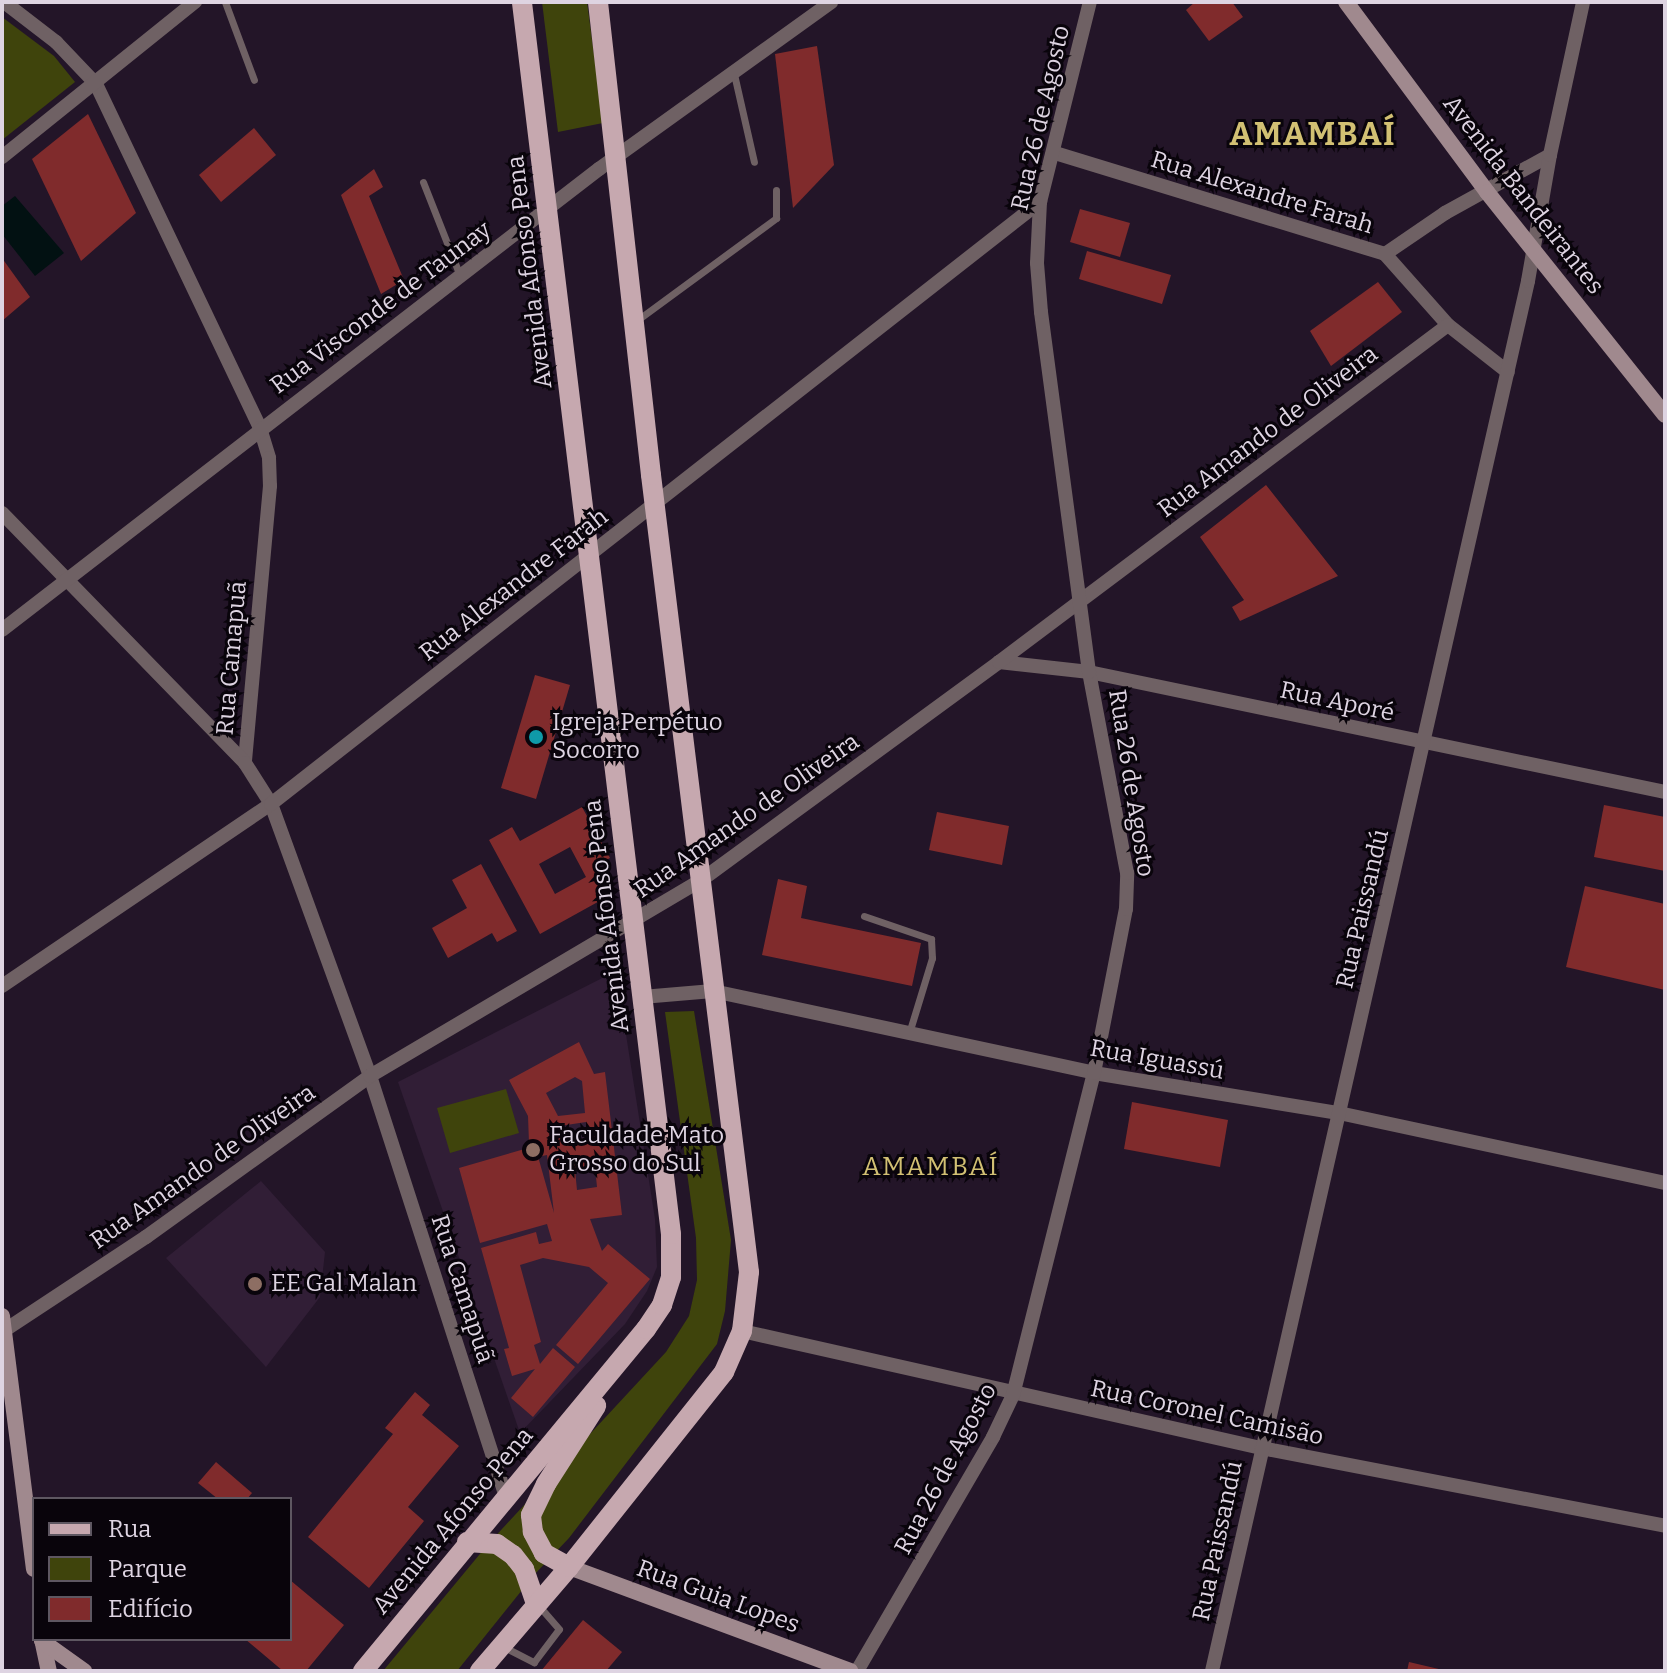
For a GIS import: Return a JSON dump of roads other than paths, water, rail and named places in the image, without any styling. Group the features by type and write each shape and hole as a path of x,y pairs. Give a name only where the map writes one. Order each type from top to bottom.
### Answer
{"main road":[{"name":"Avenida Afonso Pena","path":"363,1671 646,1329 662,1305 671,1277 671,1234 522,2"},
{"path":"480,1671 569,1567 724,1372 742,1331 749,1272 713,991 598,2"},
{"name":"Avenida Bandeirantes","path":"1346,2 1487,192 1665,415"},
{"path":"4,1323 32,1553"},
{"path":"569,1567 544,1553 533,1532 531,1515 546,1484 646,1329"},
{"path":"467,1542 497,1544 513,1555 524,1569 536,1603"},
{"name":"Rua Guia Lopes","path":"569,1567 850,1671"},
{"path":"42,1641 49,1671"},
{"path":"43,1641 84,1671"}],"street":[{"name":"Rua Camapuã","path":"4,2 56,42 96,84 260,428 269,458 270,486 245,763 271,804 370,1076 506,1497"},
{"path":"2,157 195,2"},
{"name":"Rua Visconde de Taunay","path":"2,630 548,208 831,2"},
{"name":"Rua 26 de Agosto","path":"857,1671 993,1437 1013,1395 1094,1073 1120,950 1127,873 1089,672 1037,263 1040,202 1055,153 1090,2"},
{"name":"Rua Paissandú","path":"1212,1671 1508,372 1583,2"},
{"name":"Rua Alexandre Farah","path":"1055,153 1385,254 1448,325 1508,372"},
{"path":"1385,254 1445,213 1550,155"},
{"name":"Rua Alexandre Farah","path":"2,986 271,804 1040,202"},
{"name":"Rua Amando de Oliveira","path":"4,1323 146,1237 370,1076 700,881 999,662 1448,325"},
{"path":"2,513 245,763"},
{"name":"Rua Aporé","path":"999,662 1089,672 1665,792"},
{"name":"Rua Iguassú","path":"642,997 713,991 1094,1073 1339,1113 1665,1183"},
{"name":"Rua Coronel Camisão","path":"742,1331 1013,1395 1261,1448 1665,1526"}],"lane":[{"path":"225,2 254,80"},
{"path":"734,74 754,162"},
{"path":"423,182 460,276"},
{"path":"634,322 776,218 776,190"},
{"path":"864,916 931,939 932,958 909,1033"},
{"path":"501,1645 534,1662 558,1633 557,1625 536,1603"}],"place":[{"name":"Igreja Perpétuo Socorro","path":"536,737"},
{"name":"Faculdade Mato Grosso do Sul","path":"533,1150"},
{"name":"EE Gal Malan","path":"255,1284"}],"district":[{"name":"AMAMBAÍ","path":"1313,134"},
{"name":"AMAMBAÍ","path":"931,1167"}]}
